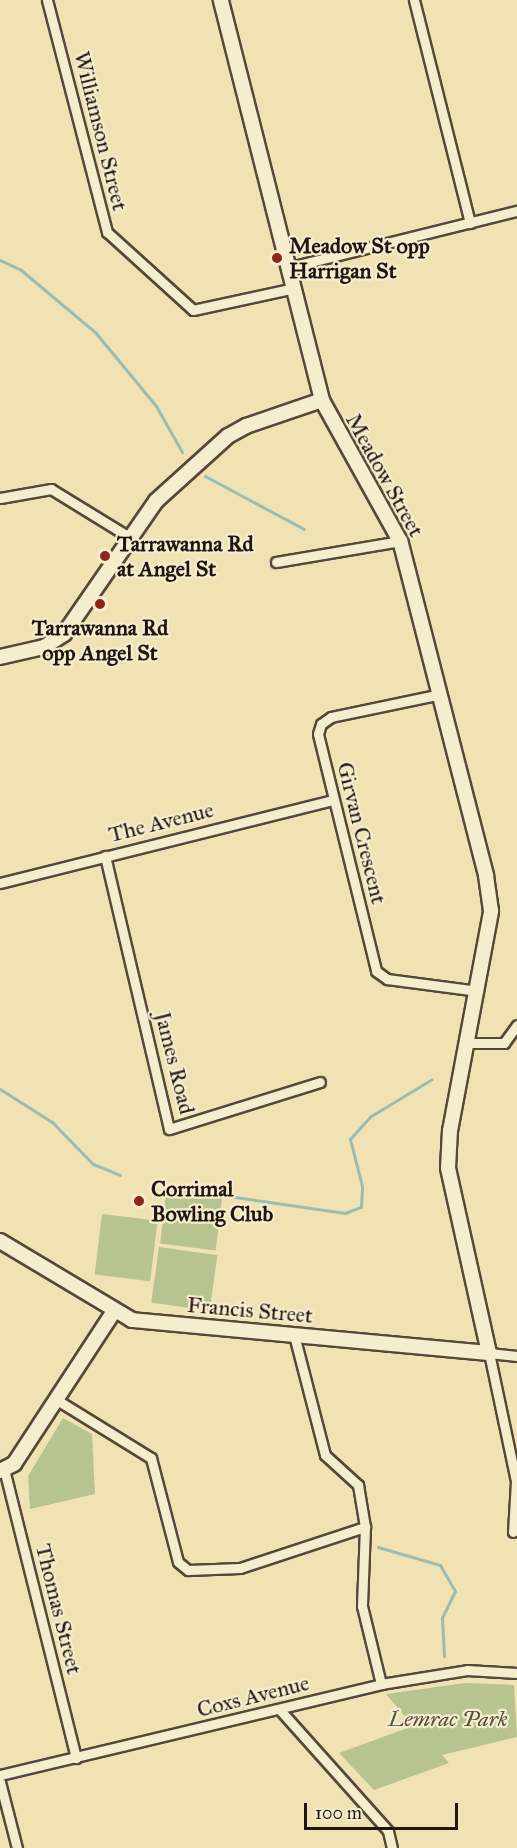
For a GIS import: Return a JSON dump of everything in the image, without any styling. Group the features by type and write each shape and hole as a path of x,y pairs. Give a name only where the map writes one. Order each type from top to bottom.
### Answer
{"street":[{"name":"Williamson Street","path":"47,0 107,232 193,310 295,288"},
{"name":"Meadow Street","path":"221,0 322,400 400,541 441,694 491,911 478,991 450,1131 448,1168 489,1353"},
{"path":"414,0 470,223"},
{"path":"290,267 517,211"},
{"path":"0,657 44,647 64,634 156,501 228,436 246,426 322,400"},
{"path":"0,498 51,489 129,537"},
{"path":"276,562 400,541"},
{"name":"Girvan Crescent","path":"441,694 331,717 321,724 318,734 332,800 376,971 387,979 478,991"},
{"name":"The Avenue","path":"0,883 332,800"},
{"name":"James Road","path":"105,856 169,1129 320,1082"},
{"path":"468,1043 504,1043 517,1025"},
{"name":"Francis Street","path":"0,1241 132,1320 517,1356"},
{"path":"2,1470 14,1464 114,1311"},
{"path":"294,1335 325,1455 358,1485 365,1527 362,1606 381,1684"},
{"path":"489,1353 516,1481 513,1532"},
{"path":"57,1400 151,1458 178,1562 188,1570 240,1569 365,1527"},
{"name":"Thomas Street","path":"2,1470 76,1758"},
{"name":"Coxs Avenue","path":"0,1775 280,1710 381,1684 467,1670 517,1673"},
{"path":"280,1710 388,1831 392,1848"},
{"path":"0,1782 17,1848"}],"green space":[{"path":"167,1187 223,1194 216,1250 160,1244"},
{"path":"102,1214 158,1221 150,1281 95,1275"},
{"path":"159,1247 217,1255 210,1311 151,1302"},
{"path":"63,1418 92,1434 95,1494 30,1509 28,1476"},
{"name":"Lemrac Park","path":"465,1683 514,1685 517,1737 442,1755 449,1763 374,1790 339,1753 413,1726 386,1694"}],"waterway":[{"path":"0,260 21,270 95,332 156,406 182,452"},
{"path":"205,476 304,529"},
{"path":"235,1197 345,1213 361,1207 362,1186 350,1139 371,1116 432,1079"},
{"path":"0,1089 52,1122 93,1164 120,1175"},
{"path":"378,1547 440,1565 455,1591 442,1618 444,1656"}],"place":[{"name":"Meadow St opp Harrigan St","path":"277,258"},
{"name":"Tarrawanna Rd at Angel St","path":"105,556"},
{"name":"Tarrawanna Rd opp Angel St","path":"100,604"},
{"name":"Corrimal Bowling Club","path":"139,1201"}]}
